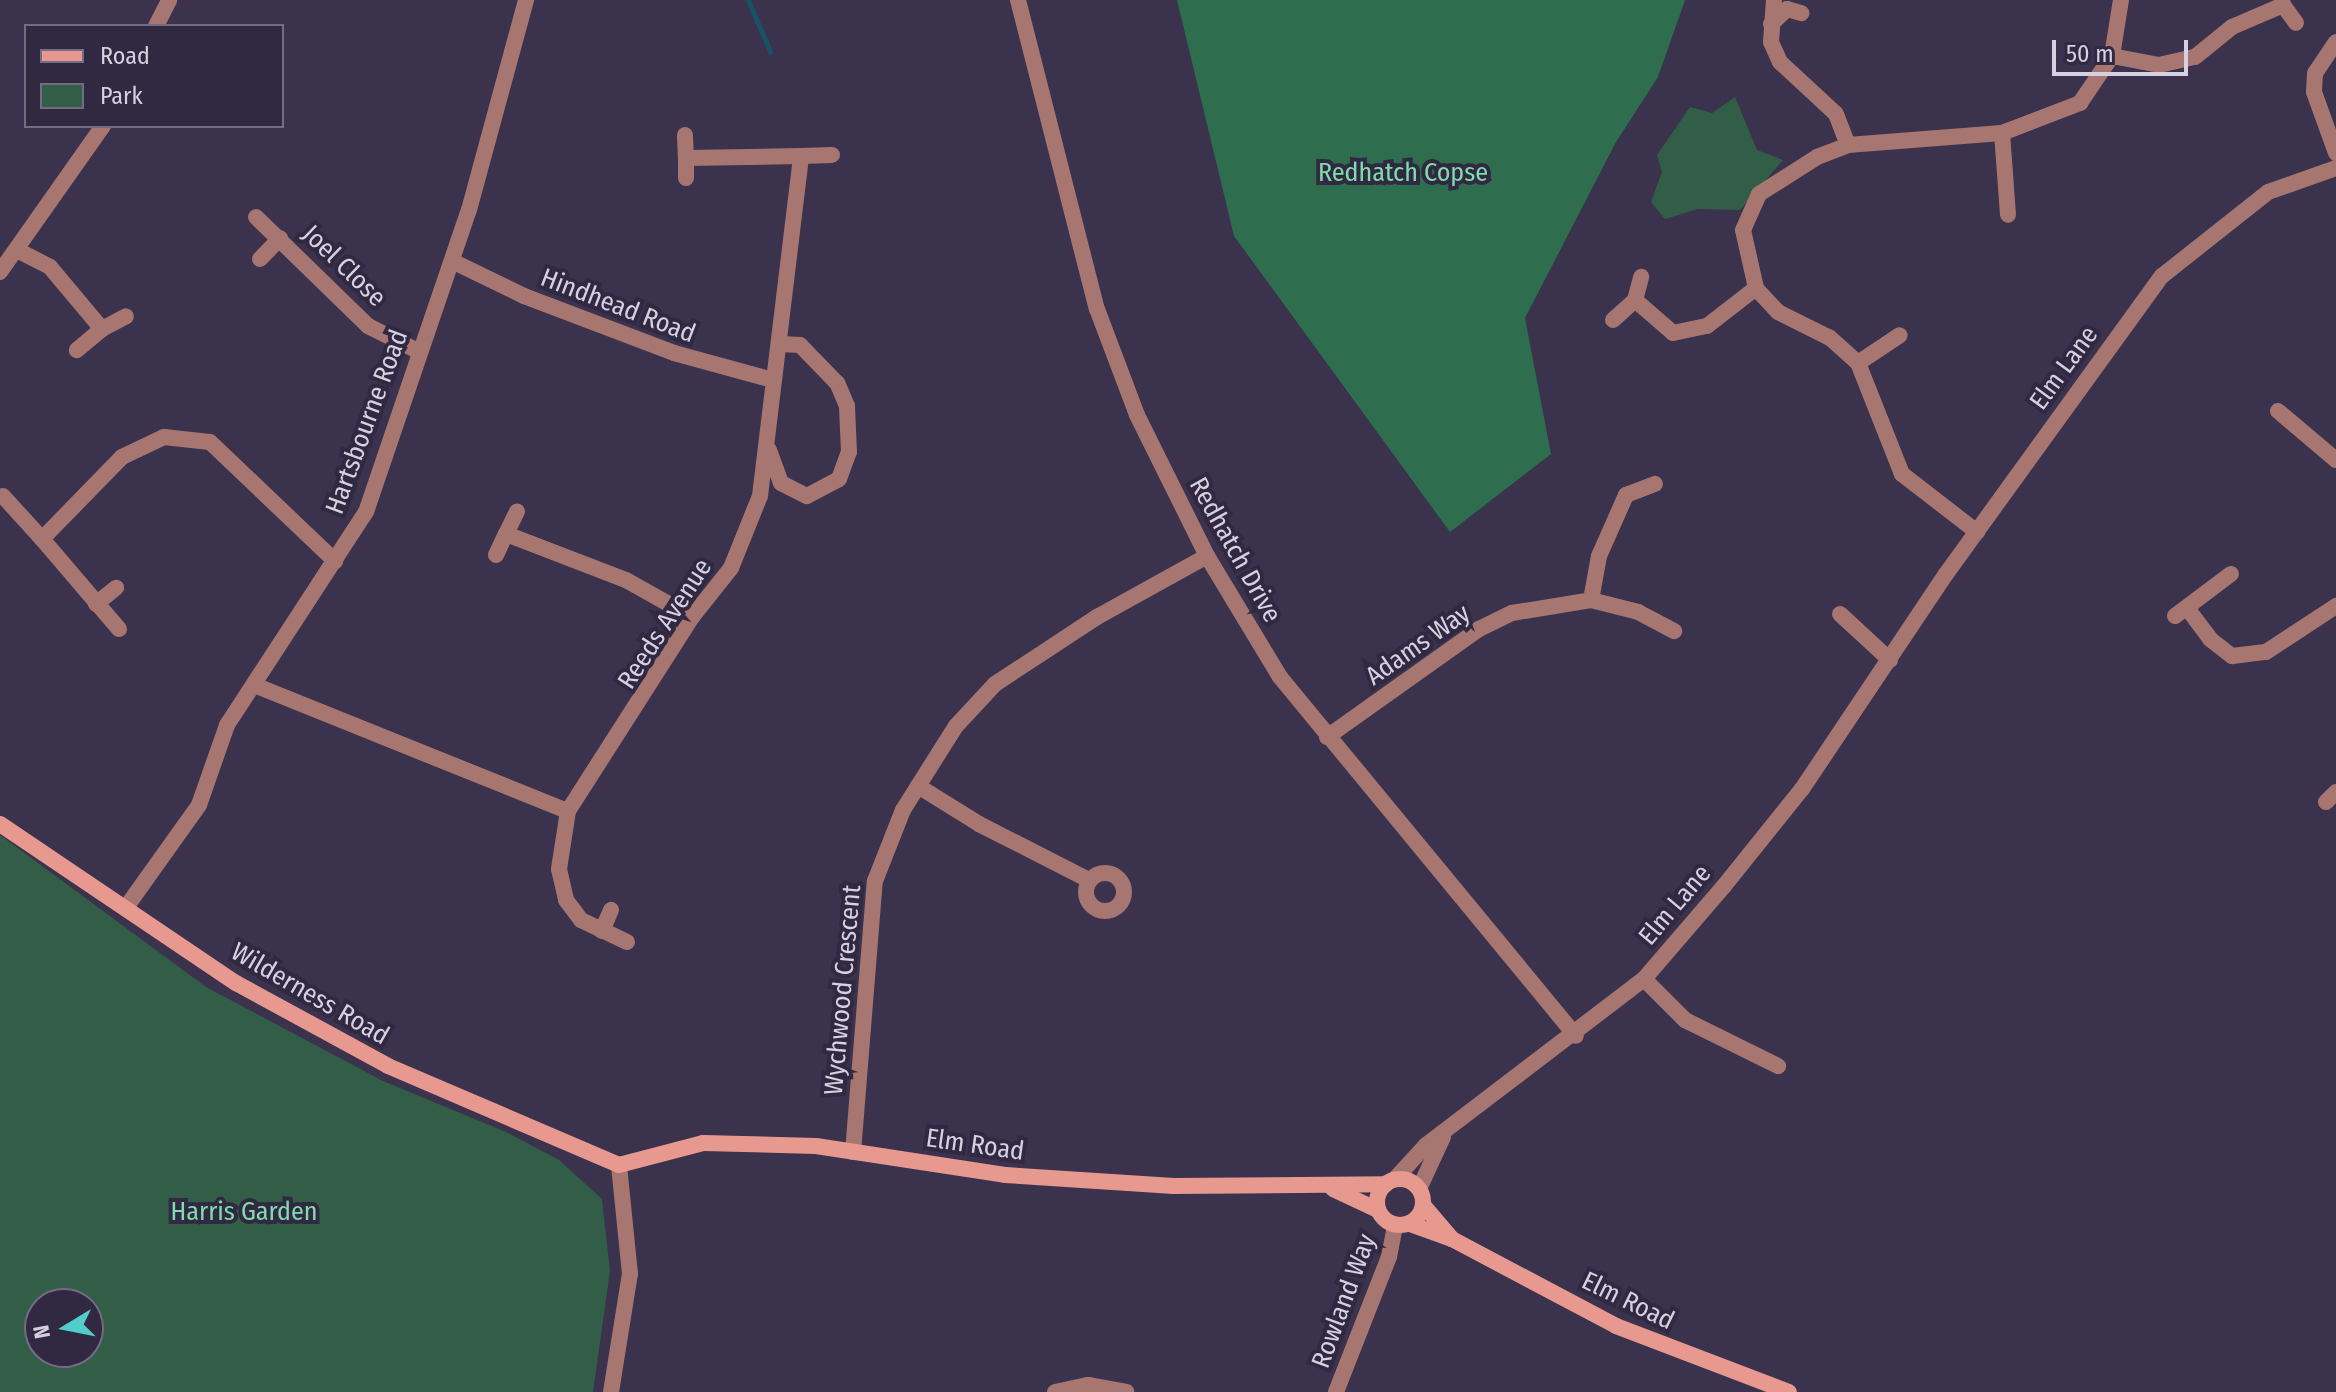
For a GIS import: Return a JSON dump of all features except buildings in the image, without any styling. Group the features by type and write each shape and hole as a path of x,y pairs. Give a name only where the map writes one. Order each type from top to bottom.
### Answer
{"main road":[{"name":"Wilderness Road","path":"0,824 127,906 236,983 388,1066 619,1165"},
{"name":"Elm Road","path":"619,1165 703,1143 853,1152 1005,1175 1174,1186 1328,1187 1390,1181"},
{"path":"1409,1180 1421,1197 1403,1225 1378,1210 1377,1195 1390,1181 1409,1180"},
{"name":"Elm Road","path":"1328,1187 1378,1210"},
{"name":"Elm Road","path":"1421,1197 1452,1239"},
{"name":"Elm Road","path":"1403,1225 1452,1239 1616,1326 1789,1392"}],"street":[{"path":"157,24 169,0"},
{"name":"Redhatch Drive","path":"1018,0 1097,309 1137,415 1207,556 1280,677 1576,1036"},
{"path":"1774,0 1771,42 1780,62 1836,114 1848,145"},
{"path":"1977,532 1902,474 1881,432 1858,363 1830,338 1778,312 1756,288 1743,230 1759,194 1817,157 1848,145 2002,133 2080,103 2112,56 2121,0"},
{"name":"Hartsbourne Road","path":"127,906 199,805 227,725 366,512 418,351 452,261 524,1"},
{"path":"2112,56 2159,65 2195,57 2232,27 2284,2 2296,23"},
{"path":"1771,24 1787,9 1801,13"},
{"path":"2336,42 2315,73 2314,92 2336,153"},
{"path":"0,272 102,128"},
{"path":"2002,133 2008,215"},
{"path":"685,135 686,178"},
{"path":"686,158 832,155"},
{"name":"Reeds Avenue","path":"627,942 581,920 566,900 559,869 568,811 692,617 731,568 750,530 768,449 773,380 780,344 801,156"},
{"name":"Elm Lane","path":"1390,1181 1426,1145 1576,1036 1644,979 1802,789 1977,532 2162,276 2268,192 2336,168"},
{"name":"Joel Close","path":"256,217 368,326 418,351"},
{"name":"Joel Close","path":"260,259 280,238"},
{"path":"17,250 50,267 102,329"},
{"name":"Hindhead Road","path":"452,261 524,296 674,353 773,380"},
{"path":"1613,320 1635,300 1641,277"},
{"path":"1635,300 1673,333 1707,326 1756,288"},
{"path":"77,350 102,329 126,316"},
{"path":"1858,363 1900,335"},
{"name":"Reeds Avenue","path":"768,449 781,483 807,496 839,479 849,452 847,406 837,383 800,345 780,344"},
{"path":"2278,411 2336,460"},
{"path":"42,539 136,446 164,437 194,438 234,461 335,561"},
{"path":"1591,600 1599,556 1626,495 1655,484"},
{"path":"3,496 119,629"},
{"path":"496,555 517,511"},
{"path":"506,534 626,580 692,617"},
{"name":"Wychwood Crescent","path":"853,1152 875,881 892,830 918,786 956,726 995,684 1097,617 1207,556"},
{"path":"2231,574 2181,612 2232,656 2266,652 2336,608"},
{"path":"96,604 116,588"},
{"name":"Adams Way","path":"1327,737 1479,629 1512,613 1591,600 1638,612 1674,631"},
{"path":"1840,614 1890,660"},
{"path":"254,685 568,811"},
{"path":"918,786 1001,836 1089,880"},
{"path":"602,931 611,910"},
{"path":"1644,979 1685,1020 1778,1066"},
{"name":"Elm Lane","path":"1421,1197 1446,1132"},
{"path":"611,1392 630,1274 619,1165"},
{"name":"Rowland Way","path":"1336,1392 1403,1225"},
{"path":"1055,1392 1088,1385 1126,1392"}],"green space":[{"name":"Redhatch Copse","path":"1177,0 1685,0 1658,77 1616,142 1525,318 1551,454 1450,532 1234,236"},
{"path":"1735,97 1757,150 1783,160 1740,210 1698,209 1665,219 1651,202 1662,172 1657,155 1690,107 1712,113"},
{"name":"Harris Garden","path":"0,835 206,987 383,1081 506,1132 559,1160 602,1199 610,1271 593,1392 0,1392"}],"waterway":[{"path":"748,0 770,51"}]}
